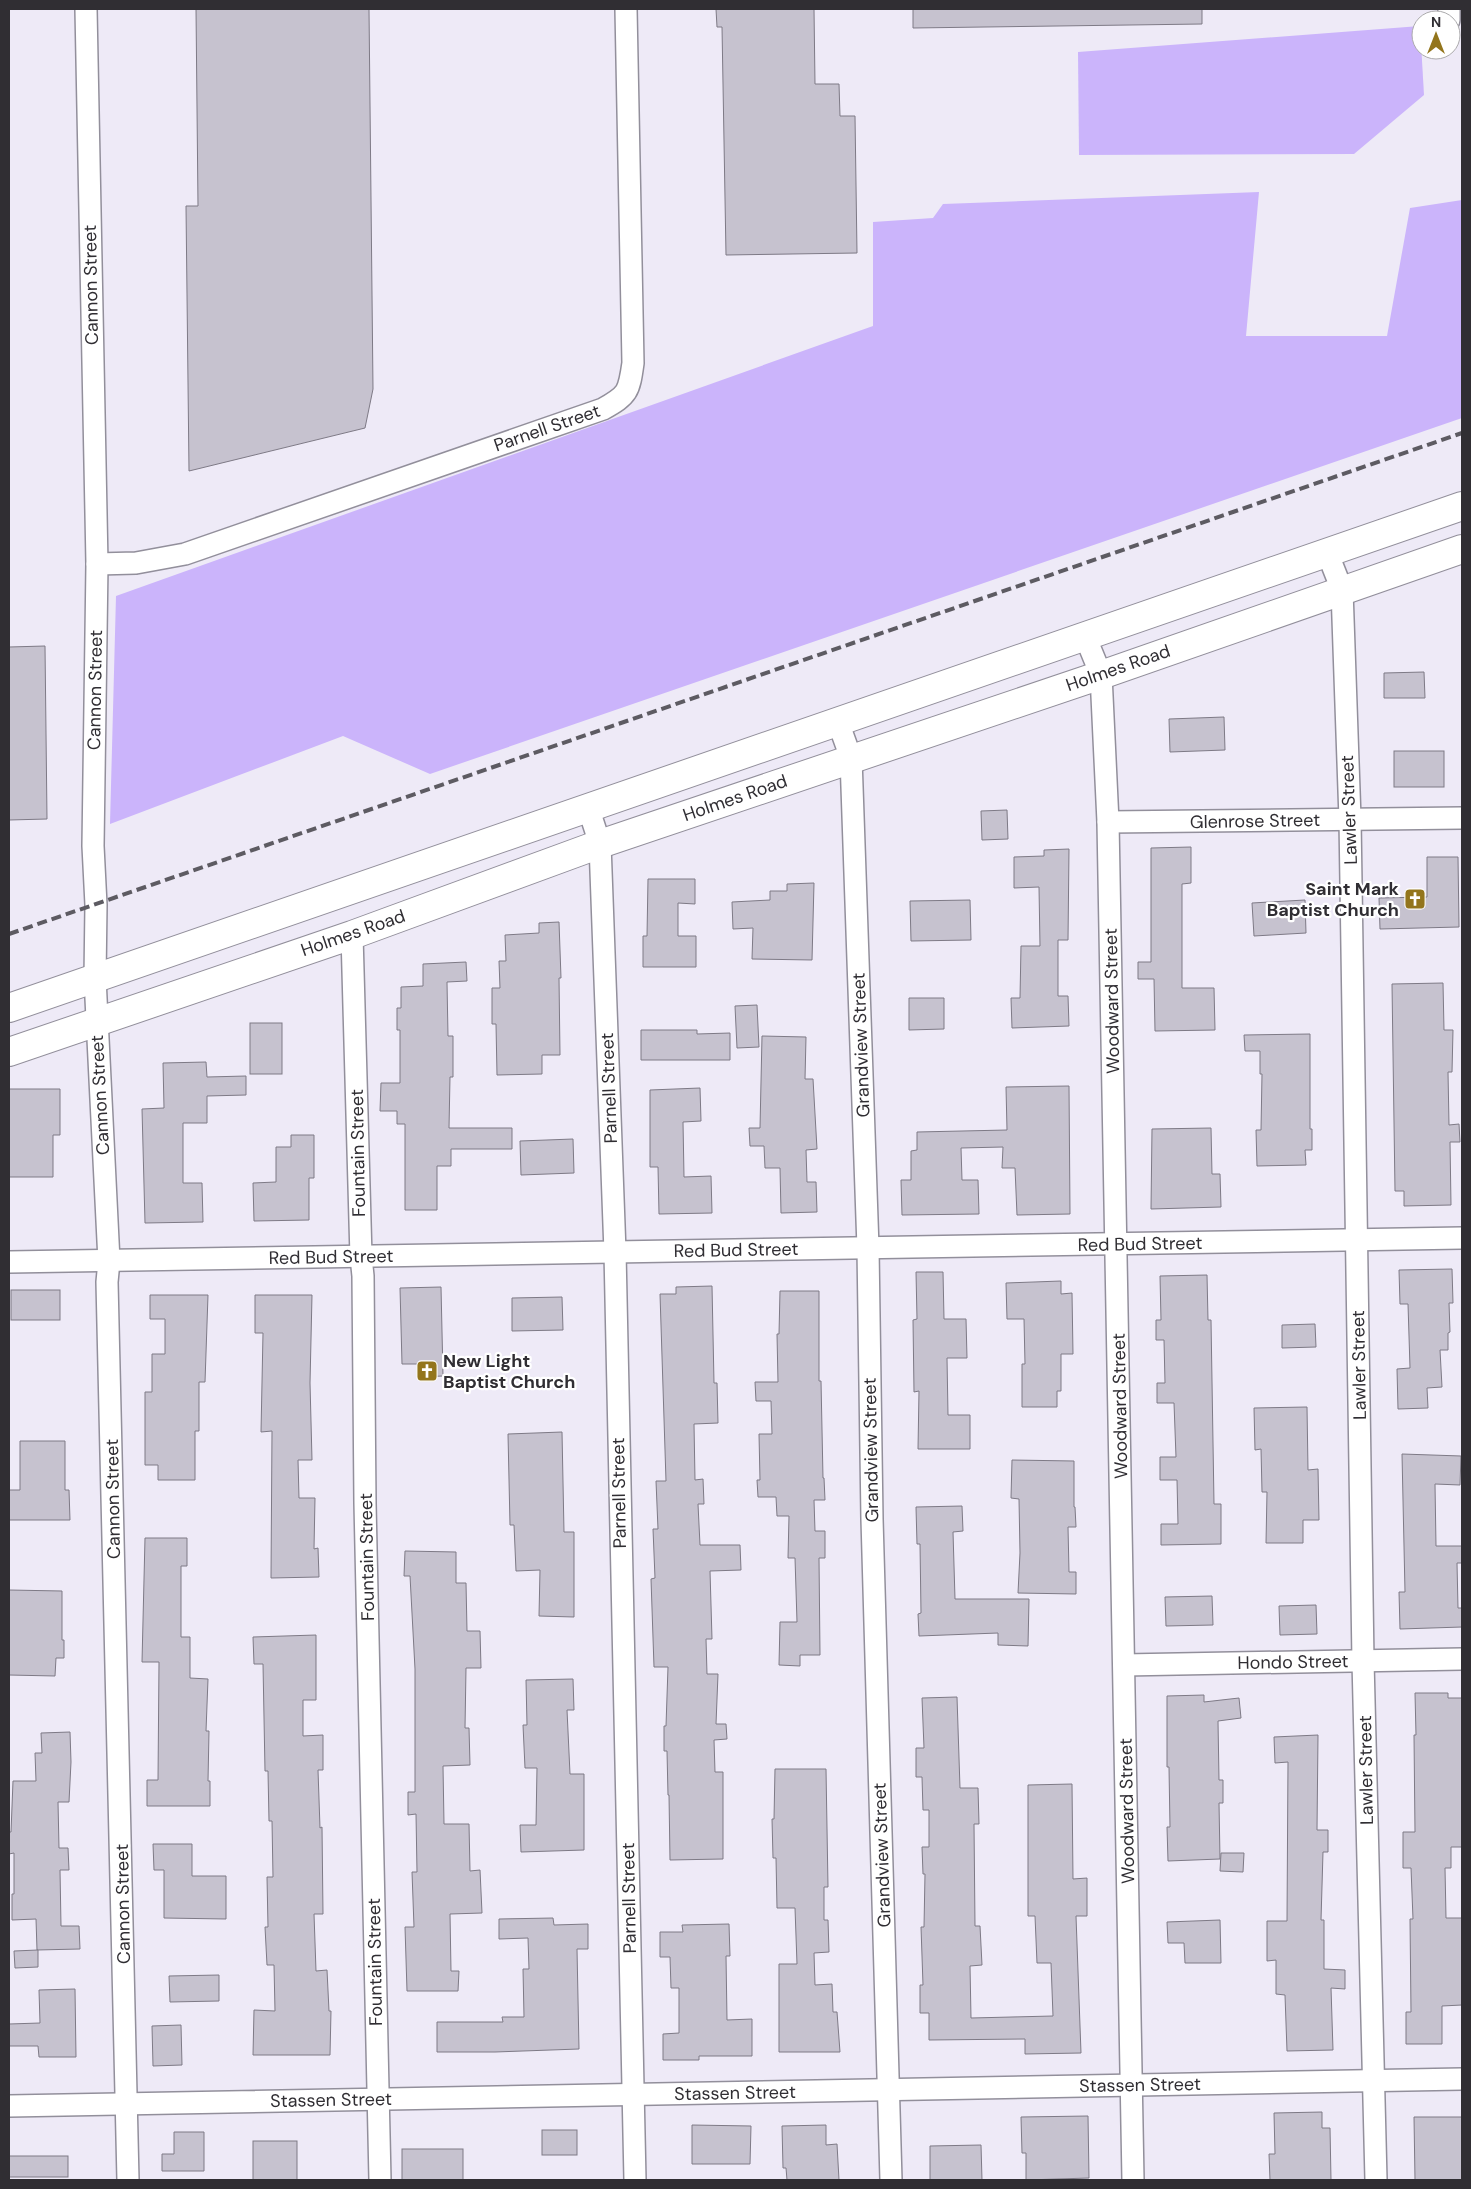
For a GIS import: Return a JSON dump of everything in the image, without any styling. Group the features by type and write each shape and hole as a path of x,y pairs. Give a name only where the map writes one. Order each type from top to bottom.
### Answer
{"main road":[{"path":"9,1008 1462,506"},
{"name":"Holmes Road","path":"9,1052 96,1020 352,934 600,844 1101,675 1462,549"}],"street":[{"name":"Cannon Street","path":"86,9 96,564 93,846 96,905 95,978 109,1261 128,2180"},
{"name":"Parnell Street","path":"96,564 136,563 185,554 603,409 623,398 630,384 633,363 626,9"},
{"name":"Lawler Street","path":"1327,552 1342,590 1350,819 1363,1661 1376,2180"},
{"name":"Woodward Street","path":"1085,636 1101,675 1108,822 1133,2180"},
{"name":"Grandview Street","path":"838,722 851,758 868,1248 872,1519 891,2180"},
{"name":"Parnell Street","path":"588,807 600,844 615,1252 635,2180"},
{"name":"Glenrose Street","path":"1108,822 1462,818"},
{"name":"Fountain Street","path":"352,934 363,1276 365,1503 380,2180"},
{"name":"Red Bud Street","path":"9,1262 1462,1238"},
{"name":"Hondo Street","path":"1124,1665 1462,1659"},
{"name":"Stassen Street","path":"9,2106 1462,2080"}],"shaded area":[{"path":"1411,27 1411,60 1422,60 1424,95 1354,154 1079,155 1078,52"},
{"path":"1259,192 1246,336 1387,336 1410,208 1462,200 1462,418 430,774 343,736 110,824 116,596 873,326 873,222 933,218 943,204"}],"building":[{"path":"196,9 369,9 373,389 365,428 189,471 186,206 198,206"},
{"path":"716,9 814,9 815,84 839,84 840,116 855,116 857,253 726,255 722,27 717,27"},
{"path":"913,9 1202,9 1202,24 913,28"},
{"path":"45,646 47,819 9,820 9,647"},
{"path":"1424,672 1425,698 1384,698 1384,673"},
{"path":"1224,717 1225,750 1170,752 1169,719"},
{"path":"1394,751 1444,751 1444,787 1394,787"},
{"path":"1007,810 1008,839 982,840 981,811"},
{"path":"1191,847 1191,883 1182,884 1182,988 1214,988 1215,1030 1155,1031 1154,979 1138,979 1138,962 1151,962 1151,848"},
{"path":"1069,849 1068,940 1058,940 1058,996 1068,996 1069,1026 1012,1028 1011,998 1020,998 1021,946 1040,946 1039,887 1014,888 1014,857 1044,856 1044,850"},
{"path":"1427,857 1458,857 1459,927 1380,929 1379,898 1427,897"},
{"path":"648,879 695,879 695,904 678,903 678,936 696,936 696,967 643,967 643,936 647,936"},
{"path":"814,883 812,960 752,959 753,928 733,929 732,902 770,900 770,891 787,891 787,884"},
{"path":"970,900 971,940 911,941 910,901"},
{"path":"1305,900 1306,933 1254,936 1252,903"},
{"path":"559,922 561,978 559,978 560,1055 542,1055 542,1074 497,1075 496,1024 492,1024 492,988 500,988 499,961 506,961 505,935 539,933 539,923"},
{"path":"466,962 467,981 447,982 448,1036 453,1036 453,1077 450,1077 449,1128 512,1128 512,1149 451,1149 451,1166 437,1166 437,1210 405,1210 405,1124 397,1124 397,1111 380,1111 381,1083 400,1083 400,1030 397,1030 397,1008 401,1008 401,987 423,986 423,964"},
{"path":"1443,983 1444,1030 1453,1030 1452,1072 1448,1072 1449,1125 1459,1124 1460,1142 1450,1142 1451,1205 1404,1206 1404,1191 1395,1191 1392,984"},
{"path":"909,998 944,998 944,1029 909,1030"},
{"path":"757,1005 759,1047 737,1048 735,1006"},
{"path":"250,1023 282,1023 282,1074 250,1074"},
{"path":"641,1030 697,1030 697,1034 730,1033 730,1060 641,1060"},
{"path":"1310,1034 1310,1129 1312,1129 1312,1150 1305,1150 1306,1165 1257,1166 1256,1130 1261,1130 1262,1074 1260,1074 1260,1051 1245,1051 1244,1035"},
{"path":"762,1036 806,1037 805,1079 813,1079 817,1149 806,1150 807,1182 816,1182 817,1212 781,1213 780,1168 765,1168 764,1146 750,1146 749,1128 760,1128"},
{"path":"206,1062 207,1077 246,1076 246,1095 207,1096 207,1123 183,1123 183,1183 202,1183 203,1222 145,1223 142,1109 164,1108 163,1063"},
{"path":"1069,1086 1070,1214 1017,1215 1015,1168 1002,1168 1003,1147 961,1148 962,1180 978,1180 979,1214 902,1215 901,1180 911,1180 911,1151 917,1150 917,1132 1007,1130 1006,1087"},
{"path":"700,1088 701,1121 683,1122 684,1177 711,1176 712,1213 659,1214 658,1167 650,1167 650,1090"},
{"path":"9,1089 60,1089 60,1135 53,1135 53,1177 9,1177"},
{"path":"1211,1128 1212,1174 1220,1174 1221,1207 1151,1209 1152,1129"},
{"path":"291,1135 314,1135 314,1178 309,1178 309,1220 254,1221 253,1183 276,1182 276,1147 291,1147"},
{"path":"573,1139 574,1173 521,1175 520,1141"},
{"path":"1452,1269 1453,1303 1449,1303 1450,1332 1448,1333 1448,1350 1440,1350 1442,1387 1427,1388 1428,1408 1398,1409 1397,1369 1410,1368 1408,1304 1400,1304 1399,1270"},
{"path":"916,1272 943,1272 944,1319 966,1319 967,1358 947,1358 948,1415 970,1415 970,1449 918,1449 919,1391 914,1392 913,1320 917,1319"},
{"path":"1207,1275 1208,1320 1211,1320 1214,1504 1221,1504 1221,1544 1161,1545 1161,1524 1178,1524 1177,1480 1160,1480 1160,1457 1176,1457 1174,1403 1157,1403 1157,1383 1165,1383 1164,1340 1156,1340 1156,1320 1161,1320 1160,1276"},
{"path":"1061,1281 1061,1294 1072,1293 1073,1354 1061,1354 1061,1391 1057,1391 1057,1407 1022,1407 1022,1364 1025,1364 1024,1319 1007,1319 1006,1283"},
{"path":"712,1286 714,1383 717,1383 718,1423 694,1424 695,1480 703,1479 704,1504 698,1504 700,1545 740,1545 741,1570 710,1571 712,1639 706,1639 707,1674 718,1674 716,1724 726,1724 727,1739 714,1740 715,1772 723,1772 723,1859 670,1860 667,1751 664,1751 668,1667 654,1667 651,1579 655,1578 653,1529 658,1529 656,1481 666,1481 660,1294 676,1294 676,1287"},
{"path":"441,1287 443,1376 419,1377 419,1364 402,1364 400,1288"},
{"path":"11,1290 60,1290 60,1320 11,1320"},
{"path":"780,1291 819,1291 819,1381 821,1381 825,1500 814,1500 815,1531 825,1531 825,1558 819,1558 820,1655 800,1655 800,1666 779,1665 780,1622 797,1622 795,1558 788,1558 789,1516 777,1516 776,1497 758,1497 757,1480 760,1480 759,1434 772,1434 771,1401 756,1401 755,1382 778,1382 777,1334 779,1334"},
{"path":"150,1295 208,1295 205,1382 199,1382 199,1431 195,1431 195,1480 158,1480 158,1465 145,1465 145,1392 152,1392 152,1354 165,1354 165,1319 150,1319"},
{"path":"255,1295 312,1295 310,1383 312,1460 298,1460 299,1498 315,1498 314,1549 318,1548 319,1577 271,1578 272,1431 261,1432 263,1333 255,1333"},
{"path":"562,1297 563,1330 512,1331 512,1298"},
{"path":"1315,1324 1316,1347 1282,1348 1282,1325"},
{"path":"1307,1407 1308,1470 1318,1469 1319,1520 1303,1520 1303,1543 1266,1543 1267,1492 1262,1492 1261,1449 1255,1450 1254,1408"},
{"path":"562,1432 564,1532 574,1532 574,1617 539,1616 540,1570 516,1571 514,1525 510,1525 508,1434"},
{"path":"20,1441 65,1441 65,1490 69,1490 70,1520 9,1520 9,1490 20,1490"},
{"path":"1402,1454 1461,1456 1460,1485 1435,1484 1436,1546 1462,1546 1462,1563 1457,1563 1458,1608 1462,1608 1462,1627 1400,1629 1399,1592 1405,1592"},
{"path":"1012,1460 1074,1461 1076,1527 1068,1527 1069,1572 1076,1572 1076,1594 1018,1593 1020,1553 1019,1499 1011,1498"},
{"path":"962,1506 963,1531 953,1532 955,1599 1029,1599 1028,1646 998,1645 998,1633 919,1636 918,1614 921,1613 920,1544 917,1544 916,1507"},
{"path":"145,1538 187,1538 187,1566 181,1566 181,1637 190,1637 190,1678 208,1679 206,1731 209,1731 208,1781 210,1781 210,1806 147,1806 147,1780 158,1780 159,1662 142,1662"},
{"path":"405,1551 456,1552 456,1583 466,1583 467,1631 480,1631 481,1668 466,1668 465,1728 469,1728 470,1765 443,1766 444,1824 469,1824 470,1871 480,1870 482,1913 450,1914 451,1971 459,1971 458,1991 407,1991 405,1927 414,1927 412,1872 417,1872 416,1814 408,1815 408,1792 415,1792 415,1669 410,1576 404,1576"},
{"path":"9,1590 62,1591 64,1658 56,1658 55,1676 9,1675"},
{"path":"1212,1596 1213,1625 1166,1626 1165,1597"},
{"path":"1316,1605 1317,1634 1280,1635 1279,1606"},
{"path":"316,1635 316,1700 303,1700 303,1736 323,1735 323,1770 318,1770 320,1828 322,1827 323,1914 314,1914 316,1971 327,1970 329,2011 331,2011 330,2055 253,2055 254,2010 275,2011 274,1965 267,1965 265,1927 268,1927 267,1877 273,1877 272,1821 269,1821 268,1771 265,1771 263,1664 254,1664 253,1637"},
{"path":"573,1679 574,1710 567,1710 570,1774 584,1774 584,1850 521,1852 520,1825 536,1825 537,1768 525,1768 523,1725 527,1725 526,1680"},
{"path":"1415,1693 1448,1693 1448,1698 1462,1698 1462,1847 1451,1847 1451,1868 1445,1868 1446,1918 1462,1918 1462,2005 1442,2006 1442,2044 1406,2044 1406,2012 1411,2012 1410,1919 1413,1919 1411,1868 1403,1868 1403,1832 1415,1832"},
{"path":"1204,1695 1204,1702 1239,1698 1241,1718 1218,1721 1219,1780 1223,1780 1223,1803 1219,1803 1220,1859 1168,1861 1167,1827 1170,1827 1169,1767 1167,1767 1167,1696"},
{"path":"957,1697 960,1788 978,1788 979,1824 974,1824 975,1926 980,1926 982,1965 970,1966 971,2018 1053,2016 1051,1963 1037,1963 1035,1916 1028,1916 1028,1785 1072,1784 1073,1879 1087,1878 1087,1916 1076,1916 1081,2053 1025,2054 1025,2039 929,2040 929,2013 920,2013 920,1985 923,1985 921,1927 924,1927 925,1874 923,1874 922,1847 929,1847 929,1810 923,1810 922,1777 916,1777 916,1748 924,1748 922,1698"},
{"path":"70,1732 69,1802 58,1802 59,1848 68,1848 69,1870 60,1870 61,1926 79,1926 80,1949 37,1950 36,1919 12,1920 14,1853 9,1854 9,1832 11,1832 13,1781 36,1781 35,1753 42,1753 41,1733"},
{"path":"1318,1735 1317,1830 1328,1830 1328,1852 1323,1852 1321,1920 1324,1920 1324,1969 1345,1970 1345,1989 1331,1988 1333,2050 1287,2051 1285,1995 1276,1994 1276,1960 1267,1961 1267,1921 1287,1921 1288,1762 1275,1763 1274,1737"},
{"path":"775,1769 826,1769 828,1887 824,1887 824,1920 828,1920 829,1952 814,1953 815,1985 832,1984 833,2012 837,2012 840,2052 779,2052 779,1964 797,1964 795,1908 777,1908 776,1858 773,1858 772,1819 774,1819"},
{"path":"153,1844 192,1844 192,1876 226,1876 226,1919 164,1918 164,1870 154,1870"},
{"path":"1221,1853 1244,1853 1243,1872 1220,1871"},
{"path":"553,1918 554,1925 588,1924 588,1949 577,1949 579,2049 437,2052 437,2022 503,2022 502,2017 524,2017 523,1969 529,1969 528,1938 499,1939 499,1919"},
{"path":"1220,1920 1221,1963 1185,1963 1184,1943 1168,1943 1167,1922"},
{"path":"729,1924 730,1956 726,1956 727,2020 752,2019 752,2056 699,2056 699,2060 663,2060 663,2034 679,2033 679,1988 671,1988 670,1957 660,1957 660,1932 683,1932 682,1925"},
{"path":"38,1950 38,1967 15,1968 14,1951"},
{"path":"219,1975 219,2001 170,2002 169,1976"},
{"path":"75,1989 76,2057 39,2057 38,2046 9,2046 9,2024 40,2023 39,1990"},
{"path":"181,2025 182,2065 153,2066 152,2026"},
{"path":"1322,2112 1322,2128 1330,2128 1331,2180 1270,2180 1269,2154 1275,2154 1274,2113"},
{"path":"1088,2116 1089,2178 1026,2180 1026,2153 1022,2153 1021,2117"},
{"path":"1414,2117 1462,2117 1462,2180 1415,2180"},
{"path":"692,2125 751,2126 750,2164 692,2164"},
{"path":"826,2125 826,2145 837,2144 839,2180 787,2180 786,2168 783,2168 782,2126"},
{"path":"542,2130 577,2130 577,2155 542,2155"},
{"path":"174,2132 204,2132 204,2171 162,2171 162,2154 174,2154"},
{"path":"253,2141 297,2141 297,2180 253,2180"},
{"path":"981,2145 982,2180 930,2180 930,2146"},
{"path":"402,2149 463,2149 463,2180 402,2180"},
{"path":"9,2156 68,2156 68,2177 9,2177"}],"railway":[{"path":"9,934 1462,433"}],"place":[{"name":"Saint Mark Baptist Church","path":"1415,899"},
{"name":"New Light Baptist Church","path":"427,1371"}]}
